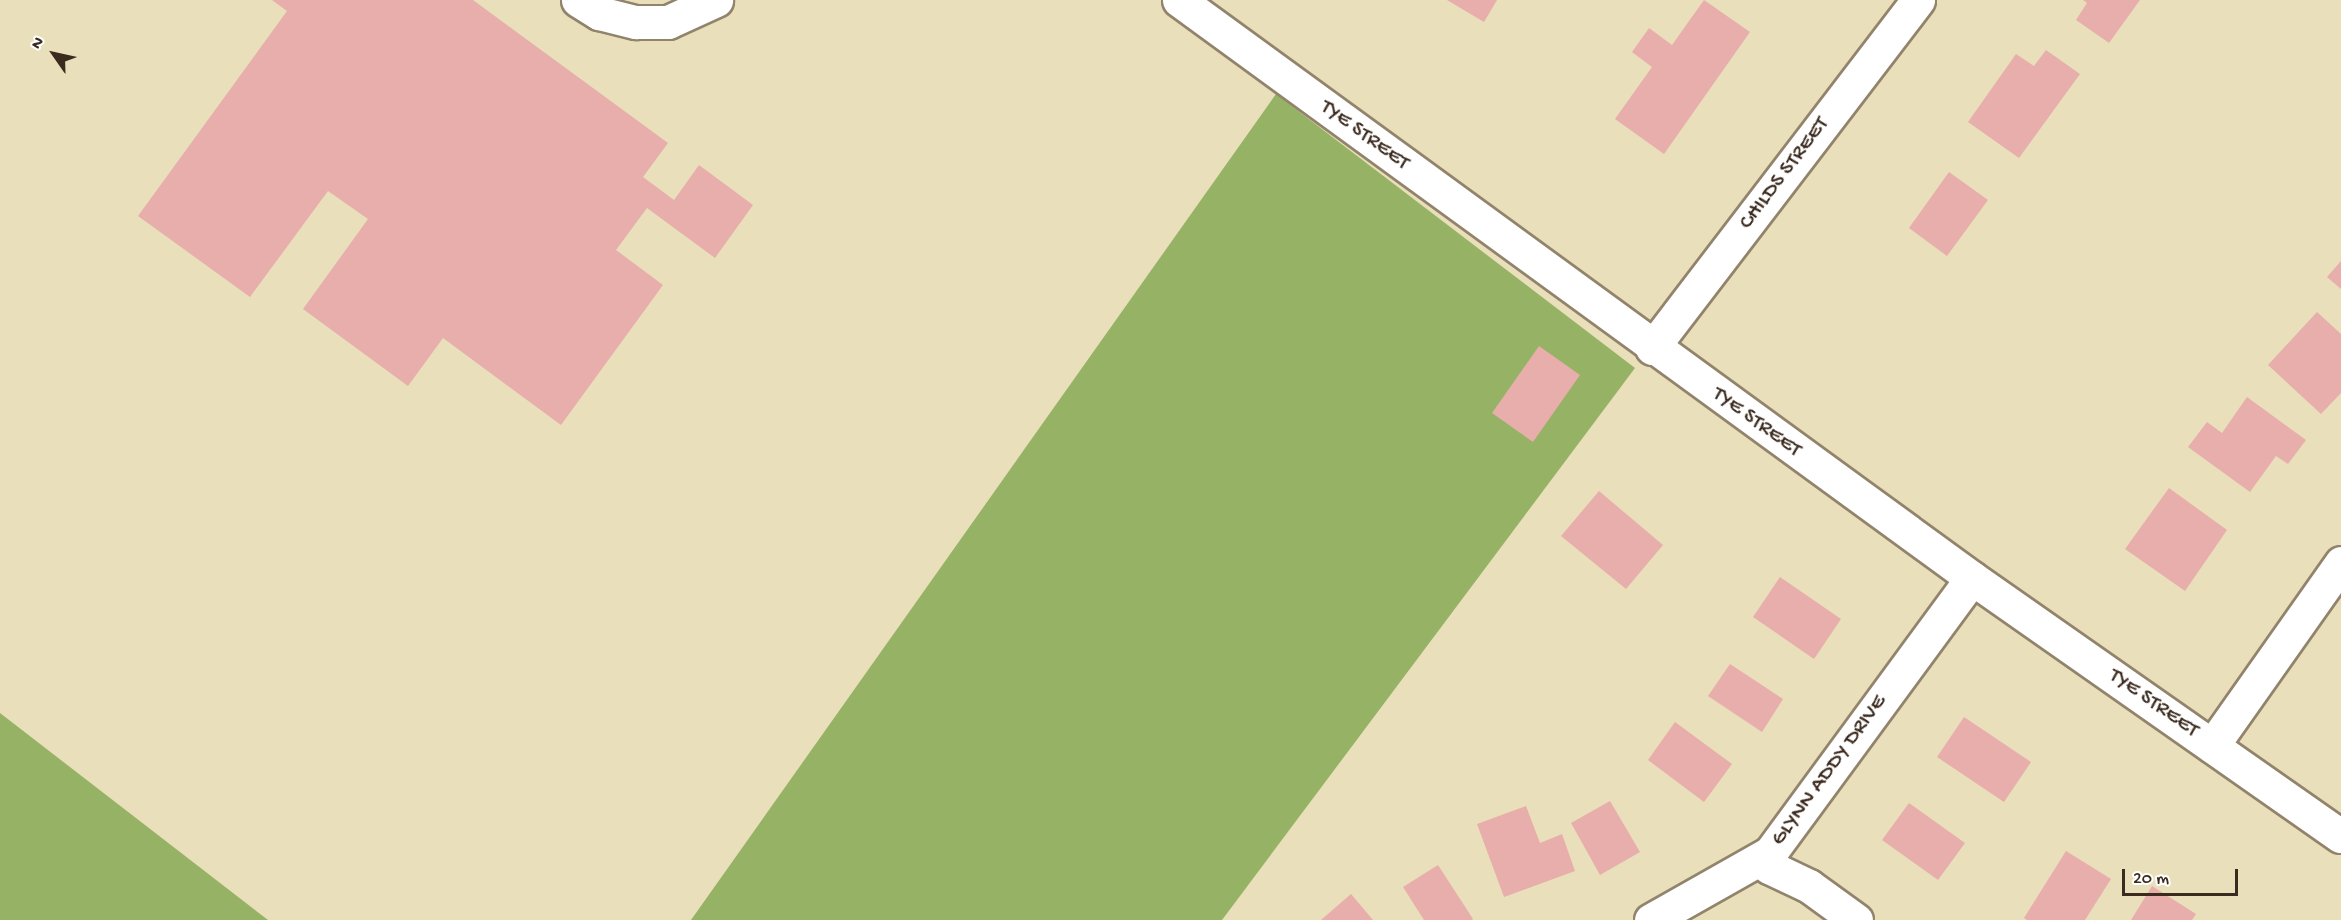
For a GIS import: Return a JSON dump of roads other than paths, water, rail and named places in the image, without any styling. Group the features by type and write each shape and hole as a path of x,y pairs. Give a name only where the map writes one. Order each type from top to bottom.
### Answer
{"street":[{"path":"578,0 599,13 636,22 668,22 716,0"},
{"name":"TYE STREET","path":"1179,0 1652,348 1972,578 2341,836"},
{"name":"CHILDS STREET","path":"1652,348 1918,0"},
{"path":"2212,746 2341,563"},
{"name":"GLYNN ADDY DRIVE","path":"1651,920 1770,853 1972,578"},
{"path":"1770,853 1769,867 1809,886 1856,920"}]}
